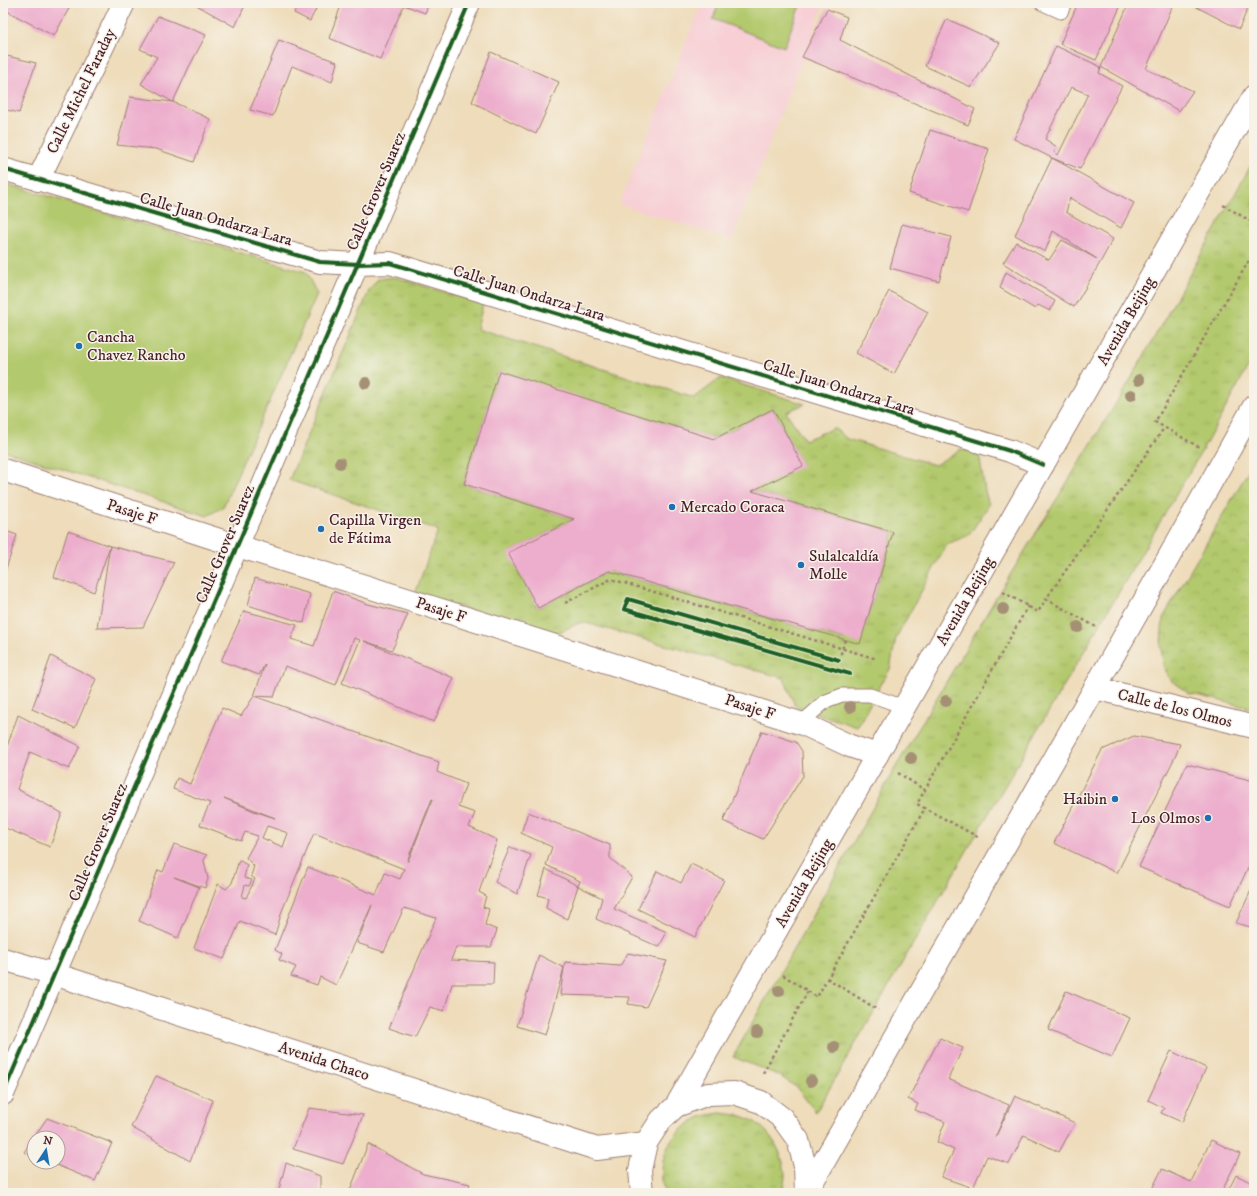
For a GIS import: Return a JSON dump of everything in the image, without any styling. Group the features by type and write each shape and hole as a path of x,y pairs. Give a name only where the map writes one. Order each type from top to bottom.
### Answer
{"street":[{"name":"Calle Michel Faraday","path":"38,180 124,3"},
{"name":"Calle Grover Suarez","path":"3,1094 469,3"},
{"name":"Avenida Beijing","path":"676,1106 904,707 1044,466 1254,96"},
{"name":"Calle Juan Ondarza Lara","path":"3,169 320,262 358,264 390,263 1010,451 1044,466"},
{"path":"806,1193 1095,688 1254,406"},
{"name":"Pasaje F","path":"3,470 238,546 801,723 850,746 877,754"},
{"name":"Calle de los Olmos","path":"1095,688 1254,728"},
{"name":"Avenida Chaco","path":"3,959 54,974 597,1149 646,1143"},
{"path":"642,1193 640,1170 646,1143 661,1120 676,1106 708,1094 734,1093 761,1102 782,1118 798,1140 805,1166 806,1193"},
{"path":"626,1193 640,1170"}],"lane":[{"path":"1041,3 1061,12 1065,3"},
{"path":"801,723 826,701 842,695 870,694 904,707"}],"path":[{"path":"1200,192 1254,223"},
{"path":"1223,460 1155,422 1254,252"},
{"path":"978,579 1038,612 1164,428"},
{"path":"565,604 610,579 877,659"},
{"path":"842,672 624,609 628,598 839,660 845,640"},
{"path":"1046,599 1121,641"},
{"path":"1003,849 918,804 1028,606"},
{"path":"758,962 817,996 925,808"},
{"path":"828,978 903,1024"},
{"path":"748,1098 808,991"}],"shaded area":[{"path":"702,3 824,3 732,240 619,204"}],"green space":[{"path":"719,3 801,3 784,47 713,19"},
{"path":"1254,160 1254,356 1203,449 976,835 816,1112 796,1087 780,1076 733,1057 894,770 1000,591 1128,384"},
{"path":"3,183 306,272 317,294 223,507 207,516 3,450"},
{"path":"395,277 483,304 477,329 694,398 721,378 805,404 786,412 805,440 834,428 847,439 935,465 961,449 979,453 985,491 989,505 969,535 947,544 896,638 890,669 857,727 795,706 784,678 582,622 552,635 415,594 438,530 289,480 369,291 378,279","holes":["499,372 714,439 773,409 802,465 752,491 893,532 866,623 845,640 609,571 538,608 509,553 574,519 464,484"]},
{"path":"1254,461 1254,709 1188,693 1169,679 1163,665 1161,644 1163,618"},
{"path":"720,1113 748,1118 756,1123 771,1137 781,1155 784,1165 785,1177 782,1193 665,1193 662,1173 663,1163 669,1145 675,1136 698,1118"}],"building":[{"path":"3,3 72,3 54,36 3,9"},
{"path":"193,3 246,3 235,27"},
{"path":"298,3 319,3 310,21 294,13"},
{"path":"342,3 429,3 425,13 404,5 380,59 329,38"},
{"path":"1078,3 1122,3 1096,60 1060,44"},
{"path":"1129,3 1174,3 1146,69 1193,91 1179,111 1101,67"},
{"path":"1189,3 1250,3 1239,29"},
{"path":"827,9 847,17 840,40 975,109 968,125 802,57"},
{"path":"158,16 206,35 173,102 141,84 157,57 140,49"},
{"path":"947,19 1000,43 971,87 925,66"},
{"path":"279,40 337,62 332,82 292,66 273,116 250,110"},
{"path":"1056,46 1101,67 1099,73 1122,86 1080,169 1052,158 1014,139","holes":["1071,87 1088,94 1058,155 1054,152 1057,147 1045,139"]},
{"path":"491,52 559,82 536,134 472,102"},
{"path":"3,55 36,63 19,113 3,109"},
{"path":"130,97 173,102 210,119 194,162 156,149 117,145"},
{"path":"930,130 989,149 968,212 909,193"},
{"path":"1052,158 1134,203 1121,228 1070,198 1066,212 1113,239 1074,307 1003,263 1016,242 1049,260 1062,240 1097,259 1053,231 1045,252 1015,235"},
{"path":"902,224 951,237 939,281 890,268"},
{"path":"1006,272 1055,301 1050,311 1038,305 1035,309 1000,288"},
{"path":"889,291 928,312 894,374 856,353"},
{"name":"Mercado Coraca","path":"499,371 714,439 773,409 803,466 752,491 893,532 860,644 609,571 538,608 508,553 574,519 464,484"},
{"path":"3,530 17,535 3,578"},
{"path":"68,531 110,546 94,592 54,577"},
{"path":"110,546 174,562 143,627 97,628"},
{"path":"255,578 310,594 304,623 248,605"},
{"path":"333,591 368,604 408,614 392,650 364,641 454,678 434,722 342,683 360,640 354,638 336,685 285,666 274,697 254,696 265,664 259,675 221,661 244,611 297,625 291,639 314,646"},
{"path":"51,656 96,679 75,728 32,709"},
{"path":"254,696 439,762 437,772 466,784 458,807 475,813 469,827 497,840 479,892 486,896 483,907 489,909 485,925 497,930 491,947 456,947 451,960 494,962 493,984 452,984 444,1011 430,1007 415,1037 389,1028 436,918 404,908 384,952 357,943 372,905 336,985 320,977 317,985 291,976 296,967 279,960 282,954 275,950 308,867 376,895 385,873 400,879 404,869 314,833 282,911 275,935 240,921 224,959 194,948 218,884 226,889 232,883 239,860 247,865 244,878 252,880 249,886 245,885 242,897 246,898 255,879 251,876 254,866 246,858 258,836 245,832 241,841 200,825 210,803 173,789 177,778 190,784 222,708 241,716","holes":["224,798 275,818 254,811","432,799 433,799 408,861","267,826 288,833 283,847 262,838"]},
{"path":"18,715 80,746 69,769 30,752 17,789 62,813 50,847 3,827 3,758"},
{"path":"762,731 796,742 802,751 803,776 763,839 723,821"},
{"name":"Haibin","path":"1134,736 1180,744 1176,755 1117,873 1054,843 1102,750"},
{"name":"Los Olmos","path":"1187,764 1254,781 1254,855 1230,906 1139,867"},
{"path":"528,812 610,845 610,858 632,877 614,909 667,932 659,947 596,919 602,898 578,886 580,881 546,865 552,847 521,833"},
{"path":"174,844 207,855 204,860 208,879 205,888 174,877 199,887 178,938 139,921 158,870 163,872"},
{"path":"510,847 531,855 517,894 495,882"},
{"path":"691,864 724,880 695,937 638,909 657,871 681,883"},
{"path":"546,869 578,886 567,919 546,908 548,898 538,895"},
{"path":"1254,884 1254,928 1236,923"},
{"path":"628,953 667,961 646,1007 628,1004 630,997 560,995 565,962 620,966"},
{"path":"539,955 564,968 545,1035 517,1026"},
{"path":"1066,991 1130,1018 1112,1057 1048,1030"},
{"path":"940,1038 963,1048 948,1079 1009,1105 995,1138 1015,1096 1075,1123 1059,1152 1024,1135 1009,1164 987,1156 973,1188 941,1177 954,1150 937,1142 945,1122 915,1110 918,1104 908,1099"},
{"path":"1171,1051 1206,1068 1182,1122 1161,1113 1164,1108 1148,1100"},
{"path":"156,1076 213,1100 190,1161 131,1127"},
{"path":"309,1108 363,1115 343,1164 293,1149"},
{"path":"47,1118 112,1143 95,1181 66,1169 66,1130 39,1130"},
{"path":"1211,1140 1240,1154 1221,1193 1150,1193 1162,1169 1191,1182"},
{"path":"368,1144 423,1174 470,1184 467,1193 349,1193"},
{"path":"286,1163 320,1176 320,1193 278,1193"},
{"path":"1236,1175 1254,1184 1254,1193 1227,1193"}],"cycle path":[{"path":"3,1094 469,3"},
{"path":"3,169 320,262 358,264 390,263 1010,451 1043,465"},
{"path":"839,660 628,599 624,609 850,674"}],"place":[{"name":"Cancha Chavez Rancho","path":"79,346"},
{"name":"Mercado Coraca","path":"672,507"},
{"name":"Capilla Virgen de Fátima","path":"321,529"},
{"name":"Sulalcaldía Molle","path":"801,565"},
{"name":"Haibin","path":"1115,799"},
{"name":"Los Olmos","path":"1208,818"}]}
